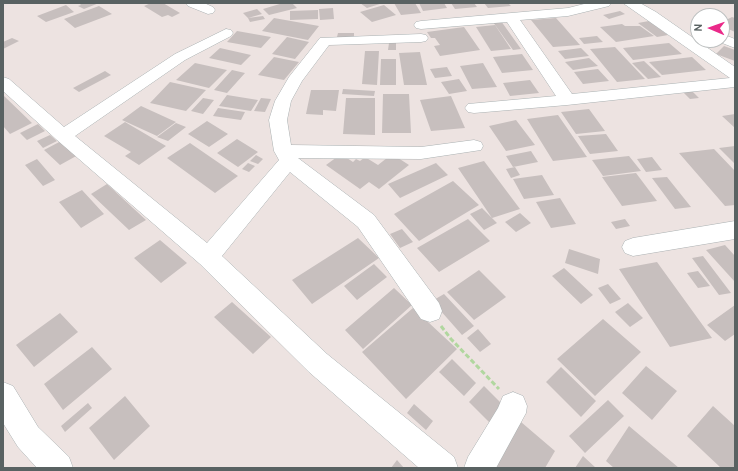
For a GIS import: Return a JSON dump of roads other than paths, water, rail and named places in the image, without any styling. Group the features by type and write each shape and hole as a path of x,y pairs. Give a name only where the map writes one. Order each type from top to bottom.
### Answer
{"street":[{"path":"194,3 208,10"},
{"path":"430,311 366,221 286,156 278,120 283,101 295,80 325,41 421,32 510,16 568,12 604,3"},
{"path":"630,3 651,15 735,74"},
{"path":"651,15 688,25"},
{"path":"510,16 567,100"},
{"path":"63,136 180,56 226,33"},
{"path":"3,82 63,136 208,257 318,363 443,468"},
{"path":"474,108 567,100 735,82"},
{"path":"286,156 421,153 474,146"},
{"path":"208,257 286,156"},
{"path":"634,247 735,230"},
{"path":"3,396 28,437 58,468"},
{"path":"479,468 512,413 513,406"}]}
